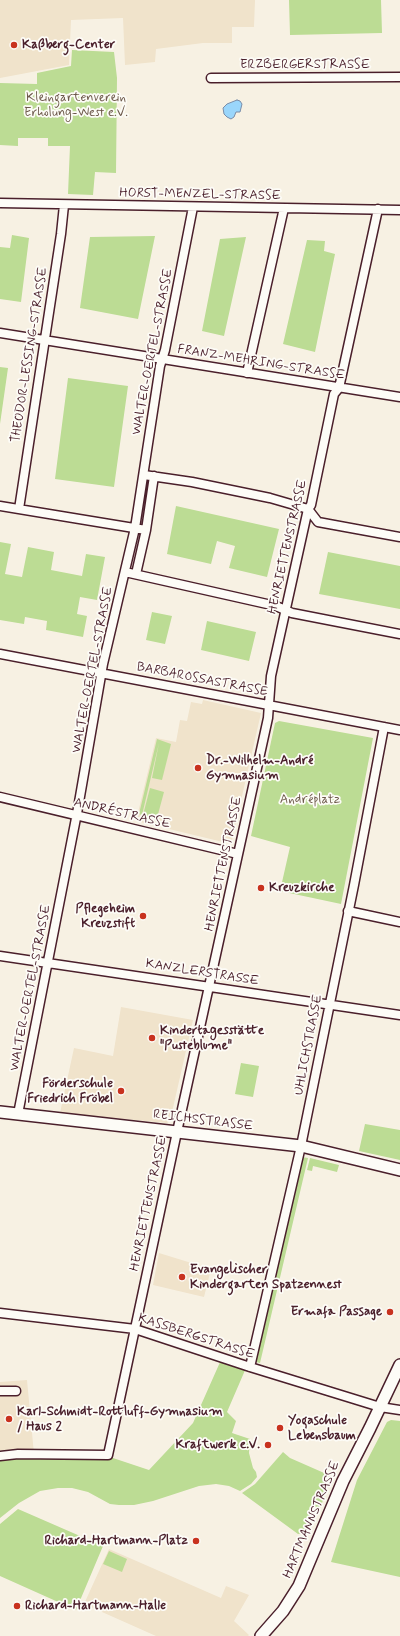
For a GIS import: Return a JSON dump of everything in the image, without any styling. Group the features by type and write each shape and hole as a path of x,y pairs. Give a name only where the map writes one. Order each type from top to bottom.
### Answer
{"main road":[{"name":"REICHSSTRASSE","path":"0,1112 301,1146 400,1170"},
{"name":"HARTMANNSTRASSE","path":"261,1636 283,1611 299,1586 342,1481 400,1365"}],"street":[{"name":"ERZBERGERSTRASSE","path":"211,78 400,77"},
{"name":"HORST-MENZEL-STRASSE","path":"0,203 400,210"},
{"name":"THEODOR-LESSING-STRASSE","path":"19,509 61,234 64,205"},
{"name":"WALTER-OERTEL-STRASSE","path":"18,1114 76,816 110,630 135,528 162,359 193,207"},
{"path":"248,373 284,208"},
{"name":"HENRIETTENSTRASSE","path":"0,1456 18,1454 108,1455 268,718 271,676 285,610 308,509 311,505 334,394 339,388 378,210"},
{"name":"FRANZ-MEHRING-STRASSE","path":"0,333 400,398"},
{"path":"144,475 232,490 308,509 318,522 400,537"},
{"path":"136,574 146,530 154,476"},
{"path":"0,506 146,530"},
{"path":"125,572 276,606 292,613 400,634"},
{"name":"BARBAROSSASTRASSE","path":"0,654 400,730"},
{"name":"UHLICHSTRASSE","path":"250,1367 301,1146 384,727"},
{"name":"ANDRÉSTRASSE","path":"0,797 238,854"},
{"path":"348,911 400,922"},
{"name":"KANZLERSTRASSE","path":"0,956 400,1015"},
{"name":"KASSBERGSTRASSE","path":"0,1313 135,1329 250,1367 380,1407 400,1410"},
{"path":"0,1391 16,1391"}],"shaded area":[{"path":"0,0 255,0 254,27 232,27 232,43 203,43 156,49 155,62 125,65 123,18 71,20 69,65 0,78"},
{"name":"Dr.-Wilhelm-André Gymnasium","path":"203,700 261,713 232,840 227,843 136,821 156,738 176,742 180,720 187,721 191,702 202,704"},
{"name":"Förderschule Friedrich Fröbel","path":"121,1007 193,1020 170,1121 167,1123 60,1113 74,1048 113,1056"},
{"name":"Evangelischer Kindergarten Spatzennest","path":"159,1253 211,1269 204,1297 153,1285"},
{"path":"27,1380 34,1454 0,1456 0,1382"},
{"path":"109,1549 221,1598 226,1586 249,1595 234,1621 249,1635 156,1636 84,1604"}],"green space":[{"path":"289,0 381,0 382,33 290,35"},
{"name":"Kleingartenverein Erholung-West e.V.","path":"72,50 114,52 117,78 116,173 95,172 93,195 68,194 70,146 48,146 48,138 18,138 18,146 0,145 0,83 37,84 37,73 71,66"},
{"path":"12,235 29,238 21,302 0,299 0,247 10,248"},
{"path":"155,236 138,319 80,308 90,237"},
{"path":"246,237 224,336 202,331 220,239"},
{"path":"307,240 325,241 324,251 335,254 315,352 283,344"},
{"path":"0,367 8,368 0,424"},
{"path":"68,378 128,386 114,487 55,479"},
{"path":"176,506 279,529 267,577 229,568 235,546 217,541 211,564 167,554"},
{"path":"0,542 11,544 5,574 22,577 28,547 54,552 51,570 82,576 86,554 105,557 97,600 80,597 77,614 87,616 83,637 46,630 47,621 25,617 24,624 0,620"},
{"path":"328,552 400,566 400,609 319,594"},
{"path":"152,612 172,616 165,644 146,640"},
{"path":"207,621 256,632 249,661 201,650"},
{"name":"Andréplatz","path":"279,721 373,738 341,904 280,891 290,847 251,836 275,723"},
{"path":"157,739 171,744 162,780 152,778 159,743 142,815 139,814"},
{"path":"150,788 164,792 157,818 143,815"},
{"path":"241,1063 259,1066 253,1097 235,1094"},
{"path":"365,1124 400,1130 400,1160 359,1151"},
{"path":"302,1157 308,1158 260,1363 256,1362"},
{"path":"310,1158 339,1165 337,1172 313,1166 312,1171 307,1170"},
{"path":"221,1360 246,1368 227,1412 236,1421 232,1433 250,1439 249,1453 257,1477 251,1484 240,1491 229,1486 216,1484 199,1486 153,1501 134,1505 110,1504 88,1492 72,1488 58,1488 40,1491 19,1503 0,1518 0,1460 17,1458 110,1457 149,1470 193,1423"},
{"path":"391,1420 400,1421 400,1577 331,1562 357,1480 387,1422"},
{"path":"283,1452 290,1458 331,1476 321,1506 307,1533 298,1534 242,1493 255,1484"},
{"path":"18,1509 103,1546 76,1610 0,1576 0,1524"},
{"path":"109,1551 127,1559 122,1572 103,1564"}],"water":[{"path":"237,100 242,104 240,112 236,112 234,117 231,119 224,114 223,108 227,104"}],"place":[{"name":"Kaßberg-Center","path":"14,45"},
{"name":"Dr.-Wilhelm-André Gymnasium","path":"198,768"},
{"name":"Kreuzkirche","path":"261,888"},
{"name":"Pflegeheim Kreuzstift","path":"143,916"},
{"name":"Kindertagesstätte \"Pusteblume\"","path":"152,1038"},
{"name":"Förderschule Friedrich Fröbel","path":"121,1091"},
{"name":"Evangelischer Kindergarten Spatzennest","path":"182,1277"},
{"name":"Ermafa Passage","path":"390,1312"},
{"name":"Karl-Schmidt-Rottluff-Gymnasium / Haus 2","path":"9,1419"},
{"name":"Yogaschule Lebensbaum","path":"280,1428"},
{"name":"Kraftwerk e.V.","path":"268,1445"},
{"name":"Richard-Hartmann-Platz","path":"196,1541"},
{"name":"Richard-Hartmann-Halle","path":"17,1606"}]}
